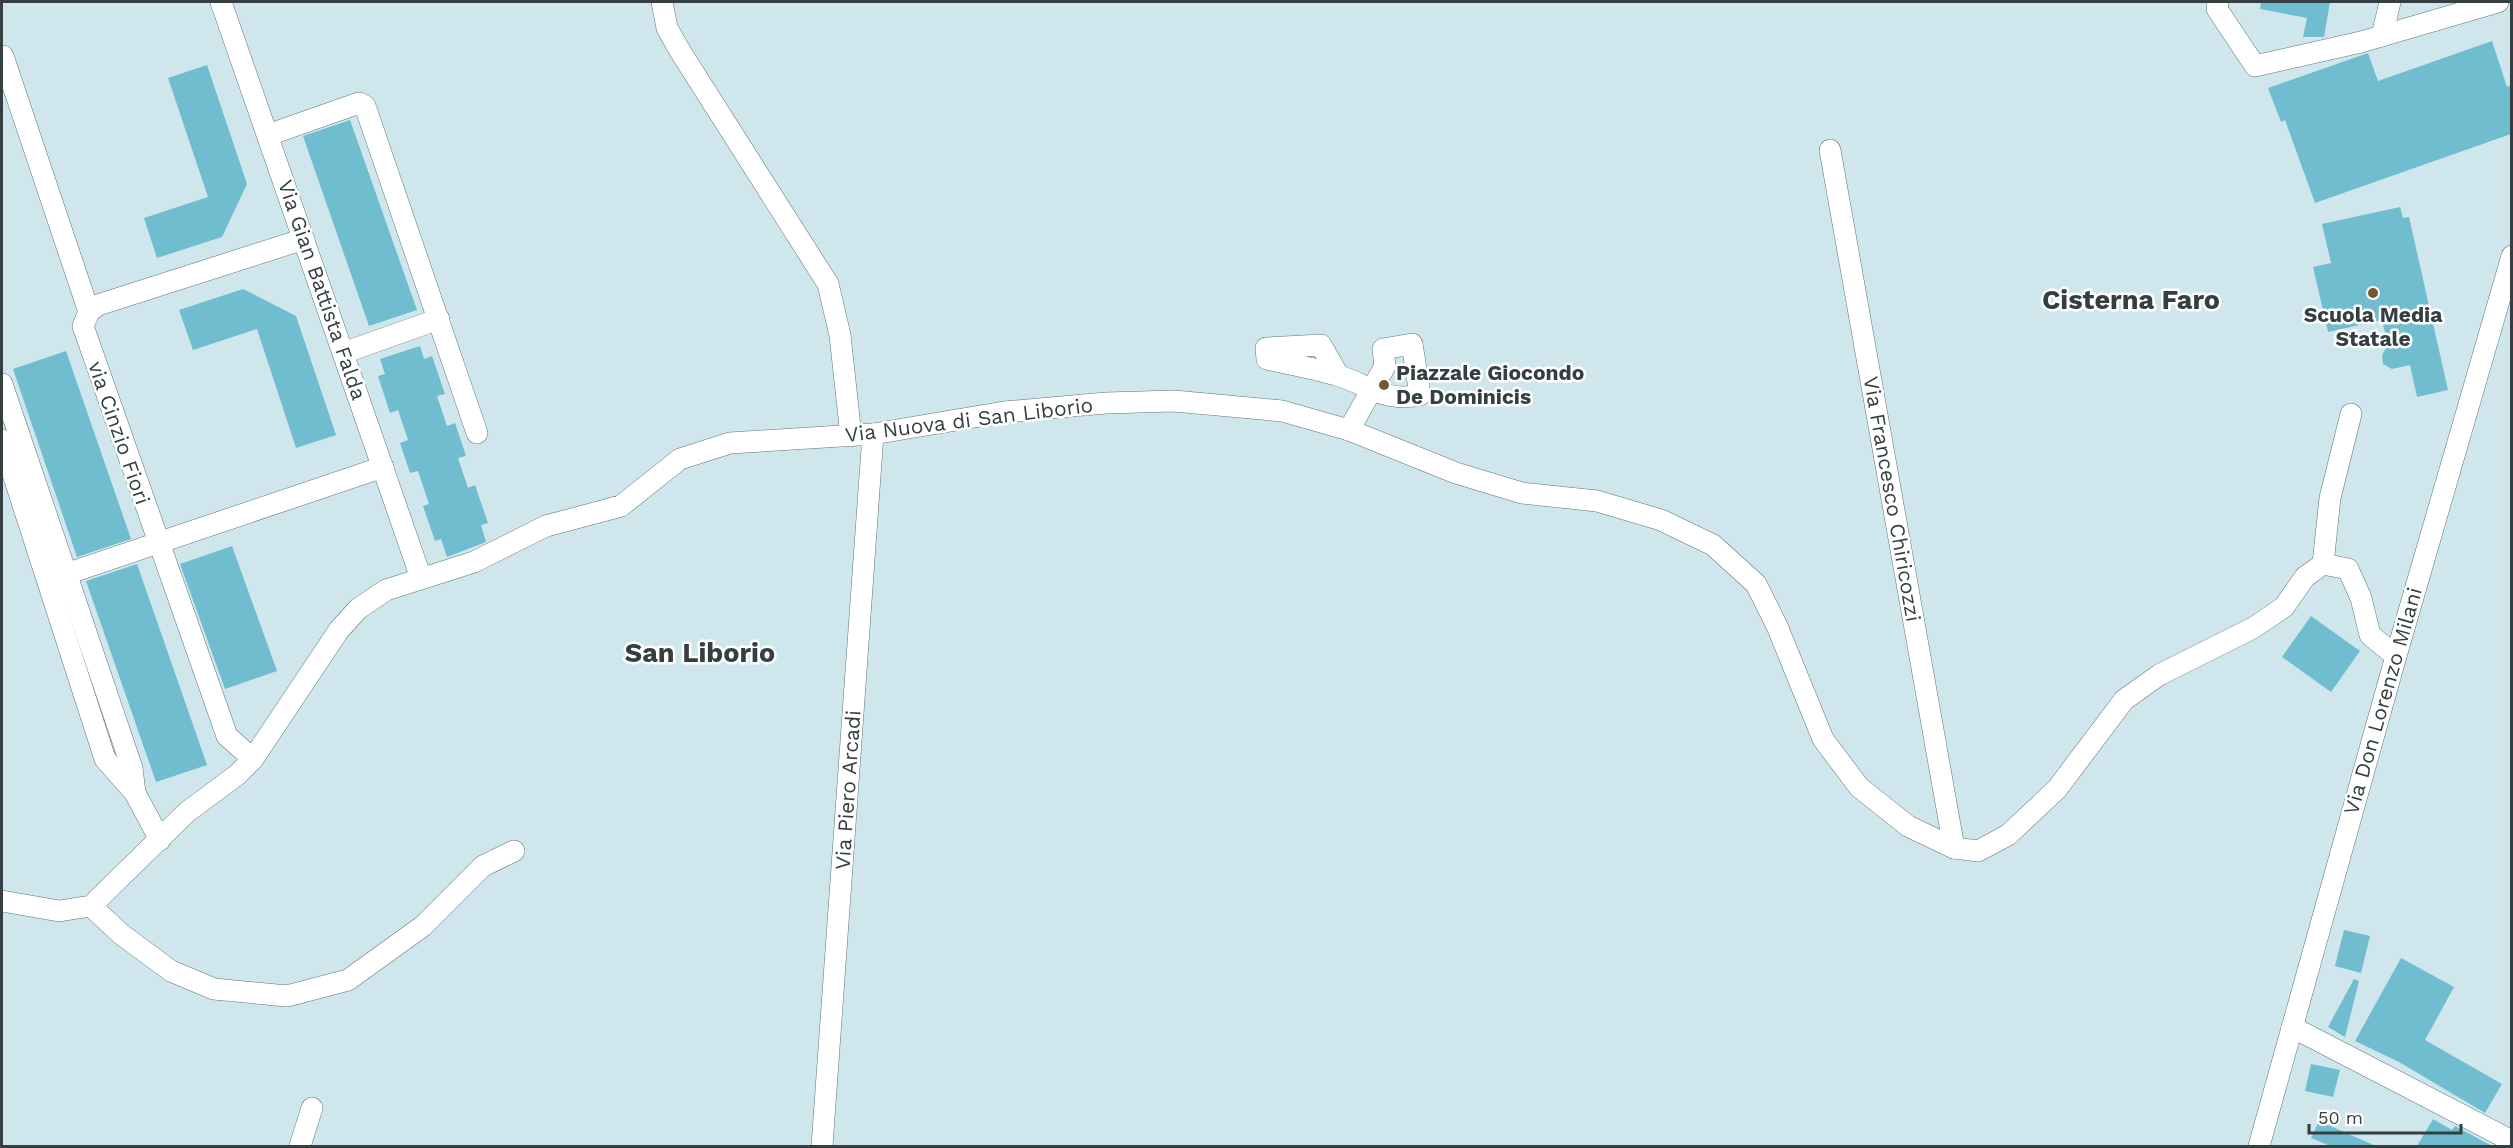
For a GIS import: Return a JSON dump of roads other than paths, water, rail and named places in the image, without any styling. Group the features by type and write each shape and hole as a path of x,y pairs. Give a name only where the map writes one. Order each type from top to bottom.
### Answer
{"street":[{"name":"Via Gian Battista Falda","path":"222,2 421,578"},
{"path":"662,2 667,28 680,51 828,284 840,335 851,436"},
{"path":"2218,2 2217,9 2254,66 2382,36 2498,2"},
{"path":"2382,36 2390,2"},
{"path":"3,56 89,312 98,304 135,291 304,239"},
{"path":"268,135 359,104 365,106 477,433"},
{"name":"Via Francesco Chiricozzi","path":"1830,150 1954,848"},
{"name":"Via Don Lorenzo Milani","path":"2259,1146 2511,256"},
{"name":"via Cinzio Fiori","path":"89,312 83,326 227,735 253,759"},
{"path":"343,353 440,320"},
{"path":"1338,375 1371,390 1349,430"},
{"path":"2,384 132,768 135,793"},
{"name":"Via Nuova di San Liborio","path":"91,906 187,812 237,775 253,759 339,630 358,609 386,590 474,562 546,526 621,506 680,459 730,442 873,434 1004,412 1106,403 1174,401 1282,411 1349,430 1456,473 1522,493 1597,501 1661,520 1713,545 1755,584 1777,626 1823,739 1859,787 1908,826 1954,848 1978,851 2008,835 2057,789 2124,700 2159,675 2261,623 2284,607 2305,578 2324,564"},
{"path":"2351,414 2330,498 2324,564 2348,569 2361,598 2370,635 2396,656"},
{"name":"Via Piero Arcadi","path":"822,1146 873,434"},
{"path":"2,440 105,759 135,793 160,840"},
{"path":"66,574 383,467"},
{"path":"2,901 59,911 91,906 121,934 171,971 214,989 287,996 348,980 423,926 483,866 514,851"},
{"path":"2292,1027 2511,1141"},
{"path":"300,1146 312,1108"}],"place":[{"name":"Scuola Media Statale","path":"2373,293"},
{"name":"Piazzale Giocondo De Dominicis","path":"1384,385"}],"district":[{"name":"Cisterna Faro","path":"2131,300"},
{"name":"San Liborio","path":"700,653"}]}
